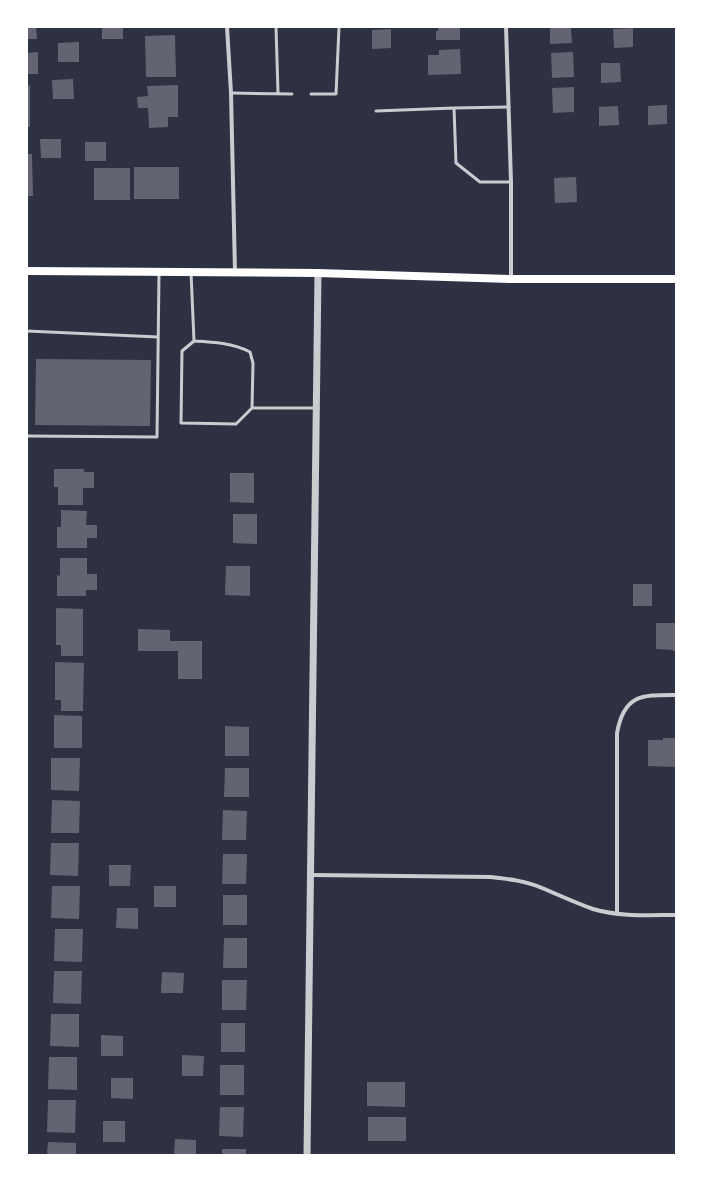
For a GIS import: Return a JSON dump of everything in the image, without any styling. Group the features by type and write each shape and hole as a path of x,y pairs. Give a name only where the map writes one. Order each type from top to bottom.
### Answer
{"main road":[{"path":"27,271 318,274 511,279 676,279"}],"street":[{"path":"227,27 231,93 235,273"},
{"path":"506,27 511,182 511,279"},
{"path":"307,1155 318,274"},
{"path":"617,914 617,733 619,721 624,710 634,700 646,696 676,695"},
{"path":"311,875 506,878 542,888 566,899 595,909 617,914 676,915"}],"lane":[{"path":"276,27 278,93"},
{"path":"311,94 336,94 339,27"},
{"path":"231,93 292,94"},
{"path":"376,110 509,107"},
{"path":"454,108 456,163 480,182 511,182"},
{"path":"27,436 157,437 159,272"},
{"path":"191,272 194,341"},
{"path":"27,331 158,337"},
{"path":"194,341 214,342 241,347 250,352 253,363 252,408 236,424 181,423 182,351 194,341"},
{"path":"252,408 316,408"}],"building":[{"path":"27,27 36,27 37,39 27,39"},
{"path":"102,27 123,27 123,39 102,39"},
{"path":"438,27 460,27 460,40 436,40 436,31 438,31"},
{"path":"550,27 571,27 572,43 550,44"},
{"path":"633,28 633,47 614,48 613,29"},
{"path":"391,29 391,48 372,49 372,30"},
{"path":"175,35 176,77 146,77 145,36"},
{"path":"79,42 79,62 58,62 58,43"},
{"path":"460,49 461,74 428,75 428,55 439,55 439,50"},
{"path":"38,52 38,74 27,74 27,53"},
{"path":"573,52 574,77 552,78 551,53"},
{"path":"601,63 620,63 621,82 601,83"},
{"path":"73,79 74,99 53,99 52,80"},
{"path":"30,85 30,127 27,127 27,86"},
{"path":"178,85 178,117 168,117 168,127 149,128 148,108 138,108 137,97 148,96 147,86"},
{"path":"574,87 574,112 553,113 552,88"},
{"path":"667,105 667,124 648,125 648,106"},
{"path":"618,106 619,125 599,126 599,107"},
{"path":"40,139 61,139 61,158 41,158"},
{"path":"85,142 106,142 106,161 85,161"},
{"path":"27,154 32,154 33,196 27,196"},
{"path":"134,167 179,167 179,199 134,199"},
{"path":"94,168 130,168 130,200 94,200"},
{"path":"576,177 577,202 555,203 554,178"},
{"path":"36,359 151,360 150,426 35,425"},
{"path":"54,469 84,469 84,472 94,472 94,488 83,488 83,505 58,505 58,487 54,487"},
{"path":"230,473 254,473 254,503 230,502"},
{"path":"61,510 87,511 86,525 97,525 97,538 87,538 87,548 57,548 57,527 61,527"},
{"path":"233,514 257,514 257,544 233,543"},
{"path":"60,558 87,558 87,574 97,574 97,590 86,590 86,596 57,596 57,575 60,576"},
{"path":"226,566 250,566 250,596 225,595"},
{"path":"633,584 652,584 652,606 633,606"},
{"path":"56,608 83,609 83,656 61,656 61,645 56,645"},
{"path":"656,623 676,623 676,651 656,649"},
{"path":"138,629 170,630 170,641 202,641 202,679 178,679 178,651 138,651"},
{"path":"55,662 84,663 83,711 61,711 61,700 55,700"},
{"path":"54,715 82,716 82,748 54,748"},
{"path":"225,726 249,727 249,756 225,756"},
{"path":"663,738 676,738 676,767 648,766 648,740 663,740"},
{"path":"51,758 80,758 79,791 51,790"},
{"path":"225,768 249,768 249,797 224,797"},
{"path":"52,800 80,801 79,833 51,833"},
{"path":"223,810 247,811 246,840 222,840"},
{"path":"51,843 79,843 78,876 50,875"},
{"path":"223,854 247,854 246,884 222,884"},
{"path":"109,865 131,865 130,886 109,886"},
{"path":"52,886 80,886 79,919 51,918"},
{"path":"154,886 176,886 176,907 154,907"},
{"path":"223,895 247,895 247,925 223,925"},
{"path":"117,908 138,908 138,929 116,928"},
{"path":"55,929 83,929 82,962 54,961"},
{"path":"224,938 247,938 247,968 223,968"},
{"path":"54,971 82,971 81,1004 53,1003"},
{"path":"162,972 184,973 183,993 161,993"},
{"path":"222,980 247,980 246,1010 222,1010"},
{"path":"51,1014 79,1014 79,1047 50,1046"},
{"path":"221,1023 245,1023 245,1052 221,1052"},
{"path":"101,1035 123,1036 123,1056 101,1056"},
{"path":"182,1055 204,1056 203,1076 182,1076"},
{"path":"49,1057 77,1057 77,1090 48,1089"},
{"path":"220,1065 244,1065 244,1095 220,1095"},
{"path":"111,1078 133,1078 133,1099 111,1098"},
{"path":"367,1082 405,1082 405,1107 367,1106"},
{"path":"48,1100 76,1100 75,1133 47,1132"},
{"path":"220,1107 244,1107 243,1137 219,1136"},
{"path":"368,1117 406,1117 406,1141 368,1141"},
{"path":"103,1121 125,1121 125,1142 103,1142"},
{"path":"175,1139 196,1140 196,1155 174,1155"},
{"path":"48,1142 76,1143 76,1155 47,1155"},
{"path":"222,1149 246,1149 246,1155 222,1155"}]}
